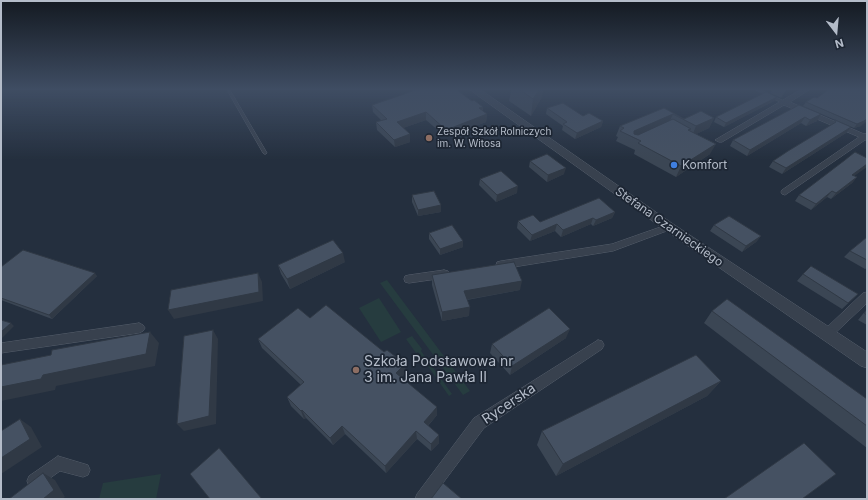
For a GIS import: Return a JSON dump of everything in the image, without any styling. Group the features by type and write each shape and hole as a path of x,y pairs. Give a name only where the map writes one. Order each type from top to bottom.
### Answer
{"street":[{"name":"Stefana Czarnieckiego","path":"509,113 669,227 867,361"},
{"path":"715,142 766,113"},
{"path":"810,113 866,136"},
{"path":"785,192 866,136"},
{"path":"487,267 612,247 669,227"},
{"path":"409,279 456,272"},
{"path":"827,334 867,296"},
{"path":"1,348 139,328"},
{"name":"Rycerska","path":"422,499 479,423 598,345"},
{"path":"22,490 58,463 83,470"}],"lane":[{"path":"242,113 265,152"}],"green space":[{"path":"387,280 470,391 463,395 380,283"},
{"path":"379,298 401,332 381,342 359,308"},
{"path":"412,336 452,394 449,396 418,352 416,353 406,339"},
{"path":"161,474 156,499 99,499 103,483"}],"building":[{"path":"381,113 422,113 397,122 410,134 394,140 376,122 387,119"},
{"path":"427,113 487,114 446,130"},
{"path":"555,113 579,113 583,116 590,113 603,121 577,133 563,124 567,122"},
{"path":"651,113 674,113 684,119 696,113 705,113 714,118 696,126 673,114 634,131 634,134 638,135 673,119 691,129 688,130 716,144 681,166 638,143 641,141 620,131 624,128 620,126"},
{"path":"723,113 745,113 726,123 716,117"},
{"path":"783,113 821,114 810,120 805,117 750,150 733,140"},
{"path":"832,113 867,113 867,119 857,124"},
{"path":"835,120 851,127 786,168 773,161 836,122"},
{"path":"855,152 867,158 867,164 852,175 857,177 836,193 832,191 816,204 799,195 845,160"},
{"path":"547,154 566,168 548,175 530,161"},
{"path":"501,171 518,186 497,195 480,179"},
{"path":"434,191 441,205 418,210 412,195"},
{"path":"599,198 615,212 596,220 593,218 563,230 557,224 532,235 518,221 533,215 540,222"},
{"path":"729,216 761,236 746,246 714,225"},
{"path":"452,225 463,241 440,249 429,233"},
{"path":"867,237 867,260 850,251"},
{"path":"333,240 343,253 287,279 278,265"},
{"path":"23,250 95,273 49,315 1,298 1,267"},
{"path":"514,262 522,281 464,291 470,307 442,312 432,275"},
{"path":"811,266 858,294 848,303 803,274"},
{"path":"258,273 259,292 168,310 171,290"},
{"path":"727,299 867,399 867,426 712,311"},
{"path":"326,305 384,352 387,350 405,364 396,373 437,407 424,422 439,435 431,444 416,431 385,466 342,426 330,438 287,397 304,382 258,339 298,308 310,318"},
{"path":"549,308 570,329 512,366 492,344"},
{"path":"1,320 11,323 1,332"},
{"path":"213,330 209,416 177,424 184,336"},
{"path":"150,332 146,354 43,375 41,379 1,387 1,365 51,355 52,350"},
{"path":"696,355 721,381 563,464 542,431"},
{"path":"20,419 30,439 1,458 1,431"},
{"path":"804,443 836,474 802,499 724,499"},
{"path":"219,448 262,499 210,499 190,474"},
{"path":"43,473 54,490 43,499 9,499"},
{"path":"443,483 462,499 431,499"}],"place":[{"name":"Zespół Szkół Rolniczych im. W. Witosa","path":"429,138"},
{"name":"Komfort","path":"674,165"},
{"name":"Szkoła Podstawowa nr 3 im. Jana Pawła II","path":"356,370"}]}
